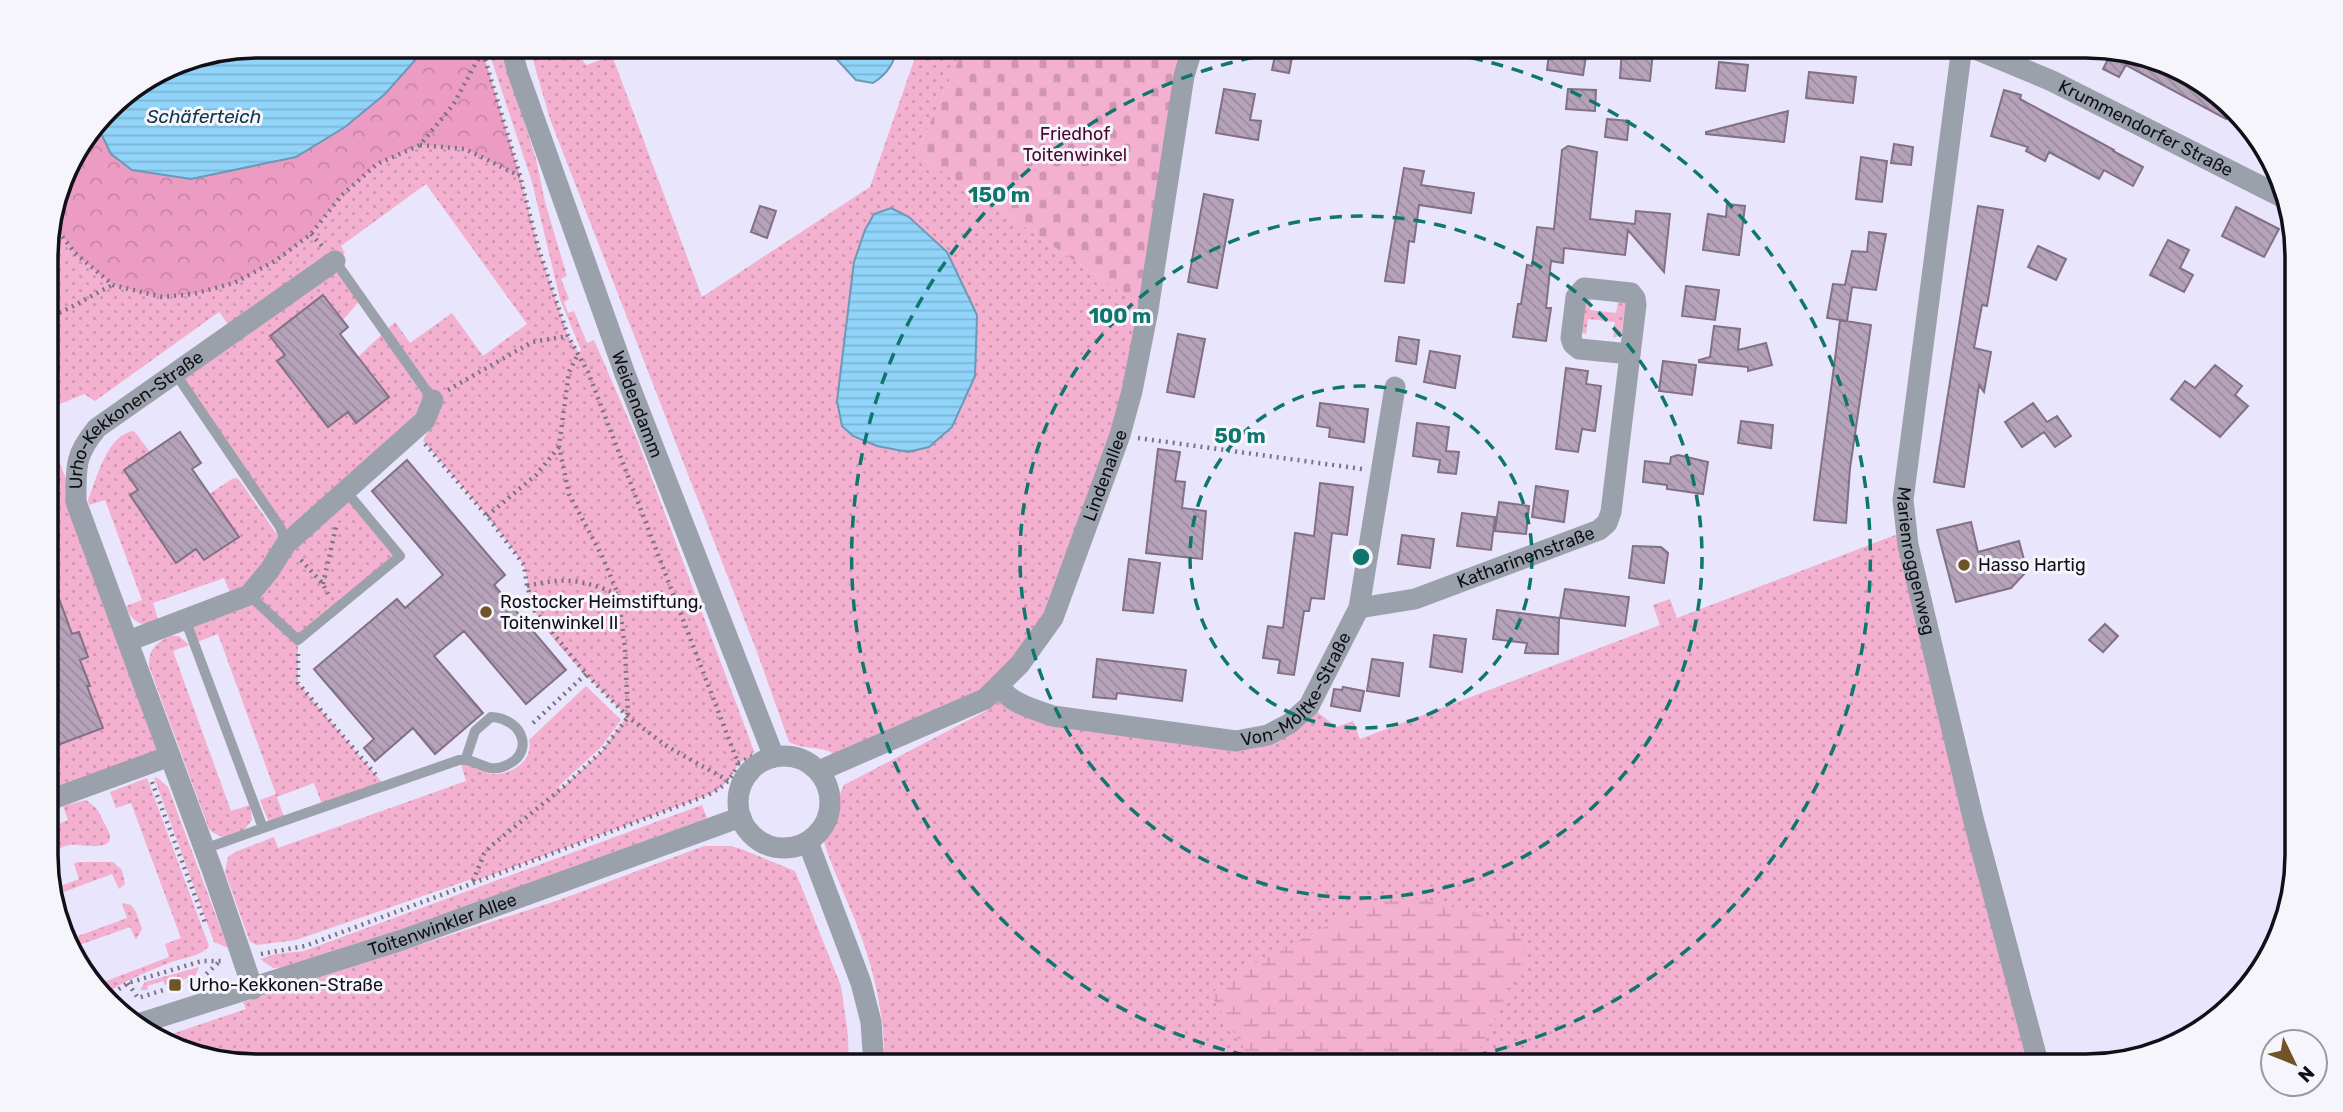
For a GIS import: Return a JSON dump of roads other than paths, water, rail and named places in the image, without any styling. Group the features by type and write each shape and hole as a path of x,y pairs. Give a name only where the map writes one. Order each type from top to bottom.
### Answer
{"street":[{"name":"Weidendamm","path":"515,58 625,374 774,757"},
{"name":"Lindenallee","path":"819,771 985,699 1000,686 1039,641 1053,618 1120,435 1132,391 1148,310 1184,76 1189,58"},
{"name":"Marienroggenweg","path":"1960,58 1903,500 1908,545 1974,822 2036,1054"},
{"name":"Krummendorfer Straße","path":"1998,58 2053,80 2274,193"},
{"name":"Urho-Kekkonen-Straße","path":"253,989 76,502 78,457 97,428 335,261"},
{"name":"Katharinenstraße","path":"1359,608 1415,599 1600,530 1607,523 1611,512 1630,354"},
{"name":"Von-Moltke-Straße","path":"1000,686 1003,693 1053,716 1236,741 1268,735 1289,724 1309,706 1359,608 1395,387"},
{"path":"128,641 249,595 286,544 425,420 433,400"},
{"path":"58,797 170,756"},
{"path":"790,756 806,761 819,771 829,792 829,815 817,835 795,847 782,848 756,839 740,817 738,795 741,785 754,767 774,757 790,756"},
{"name":"Toitenwinkler Allee","path":"147,1021 402,940 740,817"},
{"path":"808,842 861,983 872,1022 873,1054"}],"lane":[{"path":"335,261 433,400"},
{"path":"176,373 280,527 286,544"},
{"path":"249,595 298,640 400,556 345,490"},
{"path":"185,619 263,828"},
{"path":"204,849 466,758 484,767 502,767 513,761 520,752 522,734 518,727 504,718 491,717 475,731 466,758"}],"water":[{"name":"Schäferteich","path":"417,58 385,94 345,127 296,157 191,179 132,170 111,154 101,133 116,116 157,84 193,68 231,59"},
{"path":"836,58 895,58 883,75 873,83 856,80"},
{"path":"891,208 909,217 947,252 977,315 975,376 952,427 929,447 908,452 877,446 853,436 842,426 837,401 854,262 865,230 874,214"}],"place":[{"name":"Hasso Hartig","path":"1964,565"},
{"name":"Rostocker Heimstiftung, Toitenwinkel II","path":"486,612"},
{"name":"Urho-Kekkonen-Straße","path":"175,985"}],"park label":[{"name":"Friedhof Toitenwinkel","path":"1075,144"}]}
